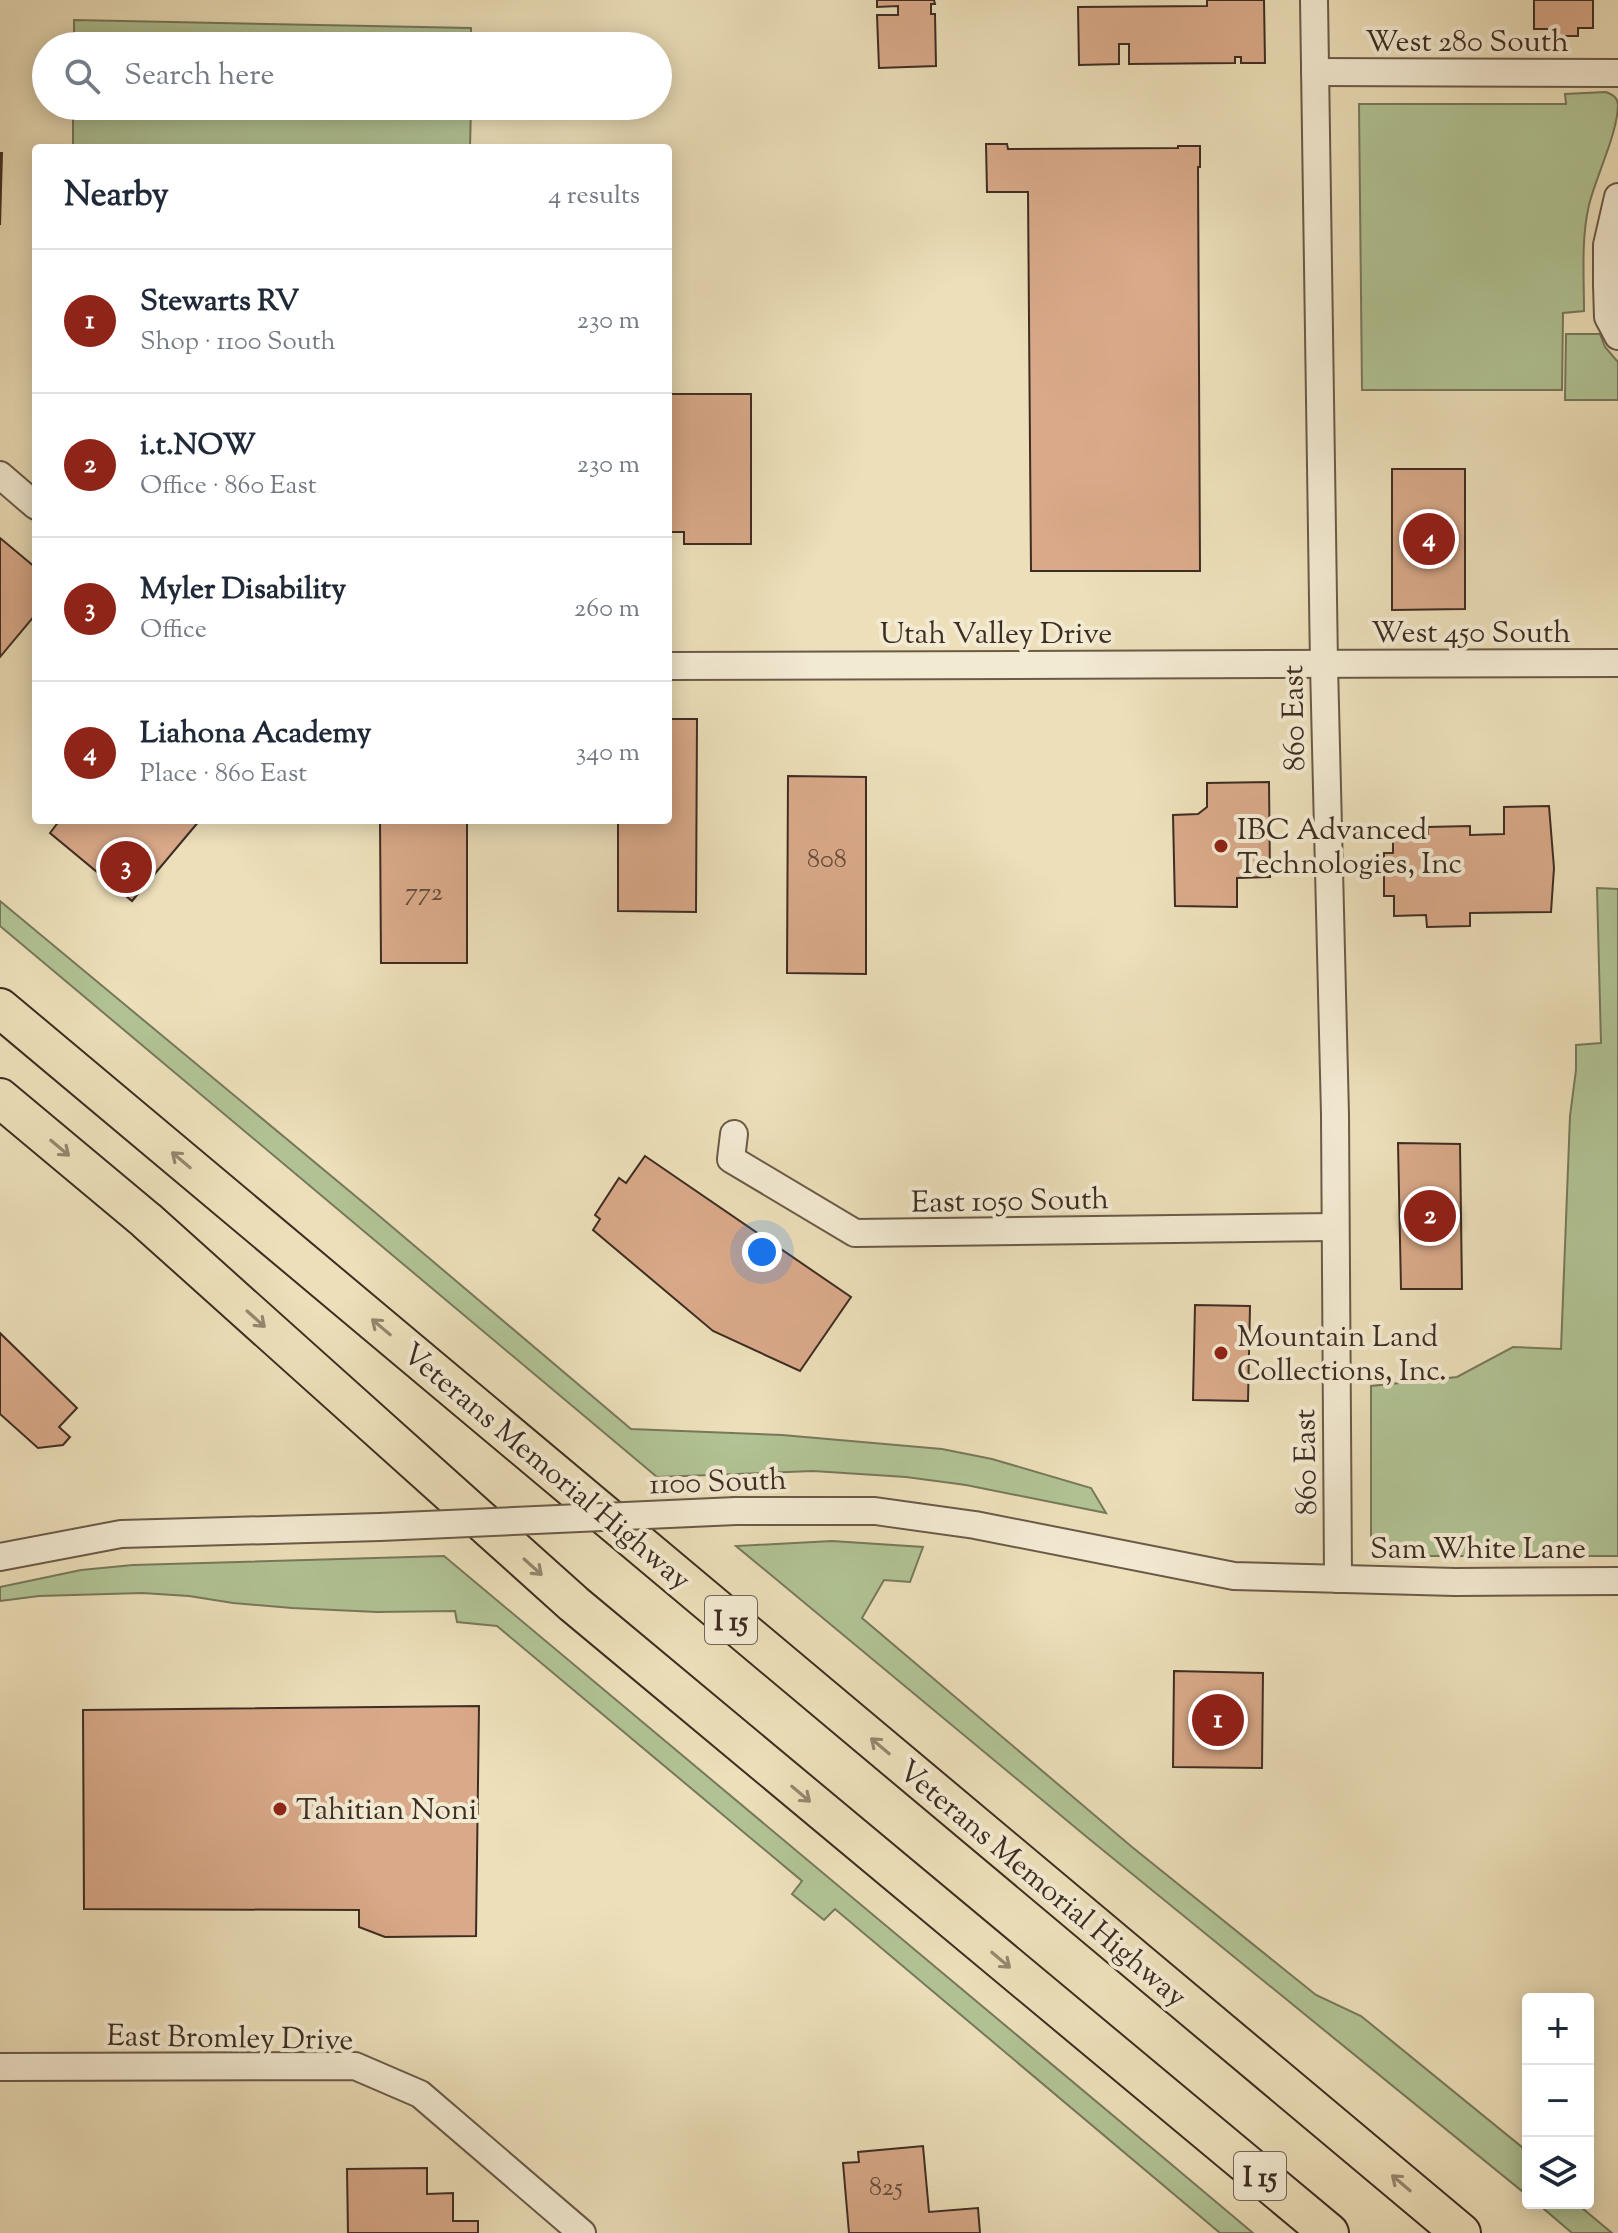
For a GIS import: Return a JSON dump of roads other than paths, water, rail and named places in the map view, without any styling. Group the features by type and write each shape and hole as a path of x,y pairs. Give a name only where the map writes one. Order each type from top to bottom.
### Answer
{"highway":[{"name":"Veterans Memorial Highway","path":"0,1008 1461,2233"},
{"name":"I 15","path":"0,1098 146,1220 574,1604 1329,2233"}],"street":[{"name":"860 East","path":"1314,0 1324,665 1335,1115 1338,1579"},
{"name":"West 280 South","path":"1315,72 1618,73"},
{"path":"1618,197 1607,245 1607,285 1608,317 1618,336"},
{"path":"0,475 32,503"},
{"name":"West 450 South","path":"1324,665 1618,663"},
{"name":"Utah Valley Drive","path":"672,666 1324,665"},
{"name":"East 1050 South","path":"734,1134 731,1159 855,1233 1335,1227"},
{"name":"1100 South","path":"0,1557 121,1534 380,1527 736,1511 875,1511 975,1525 1234,1576 1338,1579"},
{"name":"Sam White Lane","path":"1338,1579 1618,1581"},
{"name":"East Bromley Drive","path":"0,2067 355,2066 420,2094 582,2233"}],"place":[{"name":"Liahona Academy","path":"1429,539"},
{"name":"IBC Advanced Technologies, Inc","path":"1221,846"},
{"name":"Myler Disability","path":"126,867"},
{"name":"i.t.NOW","path":"1430,1216"},
{"name":"Mountain Land Collections, Inc.","path":"1221,1353"},
{"name":"Stewarts RV","path":"1218,1720"},
{"name":"Tahitian Noni","path":"280,1809"}]}
